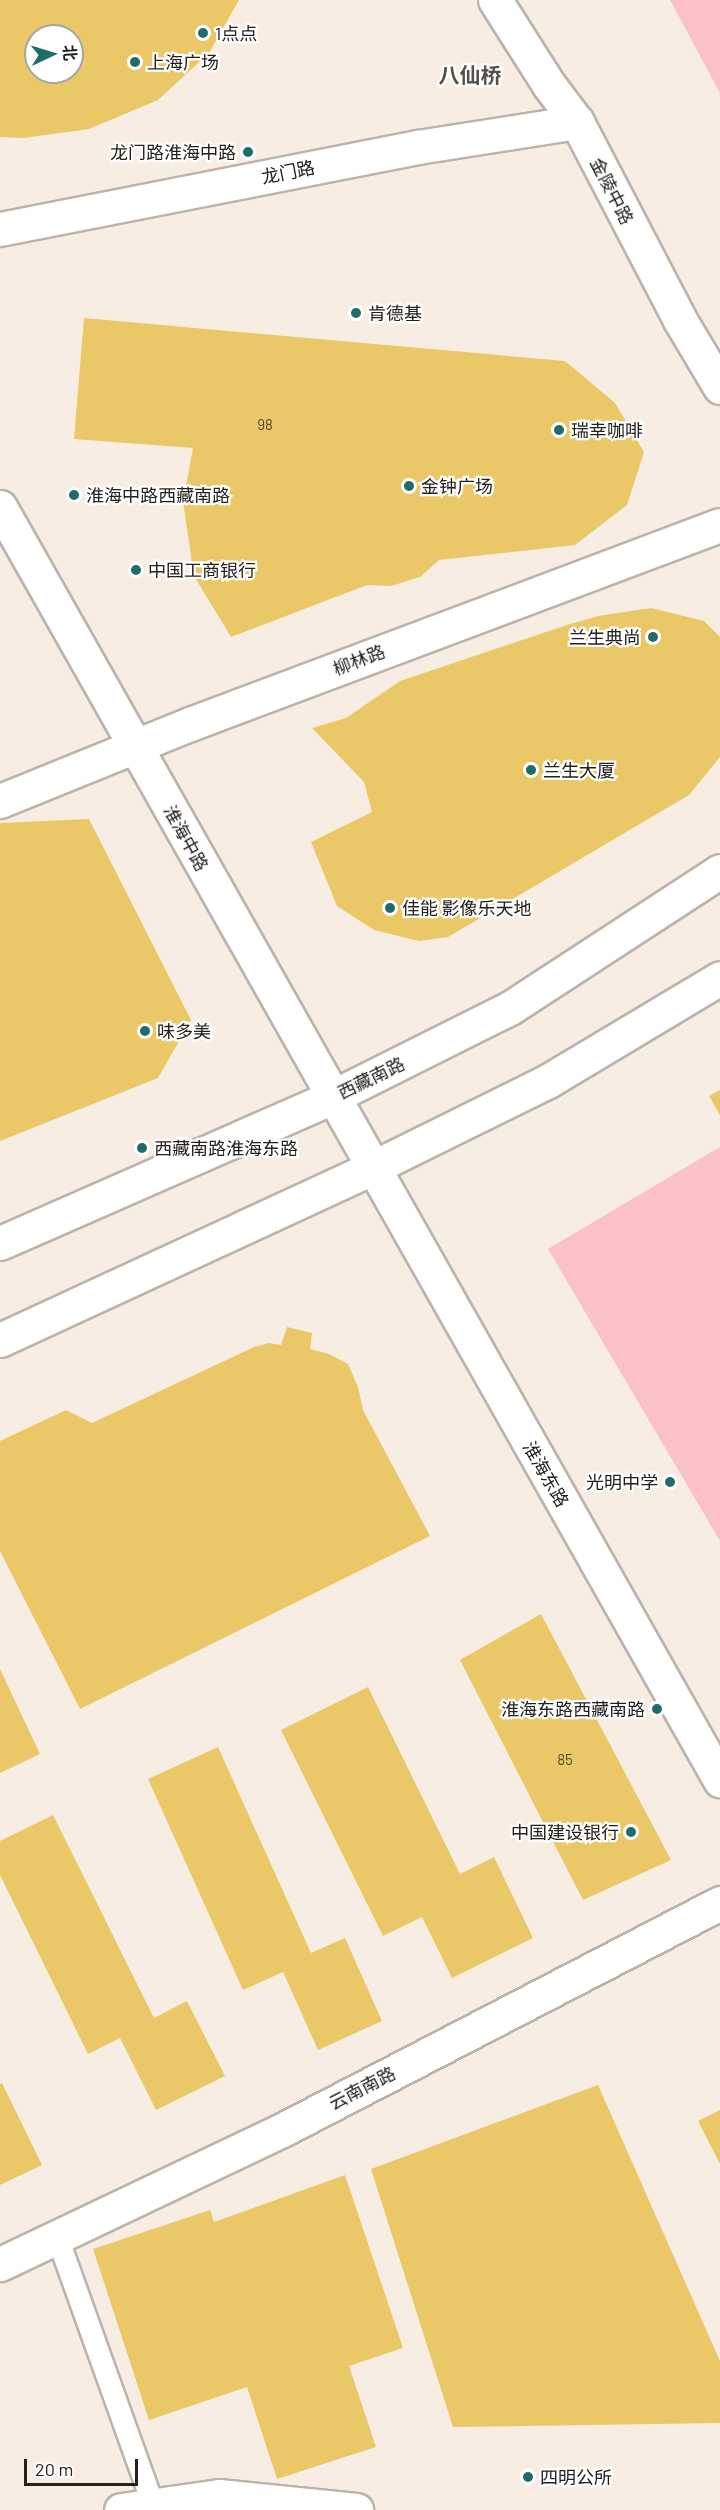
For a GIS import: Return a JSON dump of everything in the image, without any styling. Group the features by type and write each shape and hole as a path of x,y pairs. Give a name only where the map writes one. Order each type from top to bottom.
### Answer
{"main road":[{"name":"金陵中路","path":"495,0 549,85 577,122 680,320 720,387"},
{"name":"龙门路","path":"0,229 418,147 577,122"},
{"name":"淮海中路","path":"0,507 372,1168"},
{"name":"柳林路","path":"0,801 134,746 720,525"},
{"name":"西藏南路","path":"0,1243 332,1097 510,1008 720,871"},
{"path":"0,1340 372,1168 548,1081 720,978"},
{"name":"淮海东路","path":"372,1168 720,1780"},
{"name":"云南南路","path":"0,2264 286,2128 720,1903"},
{"path":"121,2510 219,2496 356,2510"}],"lane":[{"path":"57,2237 153,2505"}],"shaded area":[{"path":"670,0 720,0 720,93"},
{"path":"720,1147 720,1541 548,1249"}],"building":[{"name":"上海广场","path":"0,0 239,0 209,53 158,100 89,129 24,138 0,137"},
{"name":"金钟广场","path":"84,318 565,361 615,403 644,452 627,505 575,545 439,560 420,577 391,586 367,585 231,637 194,576 183,501 193,448 74,439"},
{"name":"兰生大厦","path":"651,608 704,621 720,637 720,757 689,795 448,937 419,941 374,930 337,906 311,842 372,812 364,782 312,728 346,718 400,681 567,625 598,616"},
{"path":"89,819 191,1020 158,1078 0,1141 0,823"},
{"path":"720,1090 720,1115 709,1096"},
{"path":"287,1327 312,1333 310,1349 329,1354 348,1364 358,1387 363,1410 430,1536 80,1709 0,1551 0,1441 66,1410 92,1423 254,1347 269,1343 281,1345"},
{"path":"541,1614 671,1860 583,1900 460,1660"},
{"path":"0,1669 40,1754 0,1773"},
{"path":"368,1687 460,1874 494,1857 533,1938 452,1978 422,1917 383,1936 281,1730"},
{"path":"218,1747 311,1953 345,1938 382,2021 318,2050 283,1972 243,1990 148,1779"},
{"path":"53,1815 154,2018 187,2001 225,2076 156,2110 120,2038 88,2054 0,1875 0,1841"},
{"path":"2,2083 42,2165 0,2185 0,2084"},
{"path":"598,2085 720,2361 720,2423 453,2427 371,2169"},
{"path":"720,2110 720,2164 698,2121"},
{"path":"345,2175 403,2348 349,2366 376,2447 277,2479 247,2387 149,2420 93,2249 210,2210 214,2222"}],"place":[{"name":"1点点","path":"203,33"},
{"name":"上海广场","path":"135,62"},
{"name":"龙门路淮海中路","path":"248,152"},
{"name":"肯德基","path":"356,313"},
{"name":"瑞幸咖啡","path":"559,430"},
{"name":"金钟广场","path":"409,486"},
{"name":"淮海中路西藏南路","path":"74,495"},
{"name":"中国工商银行","path":"136,570"},
{"name":"兰生典尚","path":"653,637"},
{"name":"兰生大厦","path":"531,770"},
{"name":"佳能 影像乐天地","path":"390,908"},
{"name":"味多美","path":"145,1031"},
{"name":"西藏南路淮海东路","path":"142,1148"},
{"name":"光明中学","path":"670,1482"},
{"name":"淮海东路西藏南路","path":"657,1709"},
{"name":"中国建设银行","path":"631,1832"},
{"name":"四明公所","path":"528,2477"}],"district":[{"name":"八仙桥","path":"470,75"}]}
